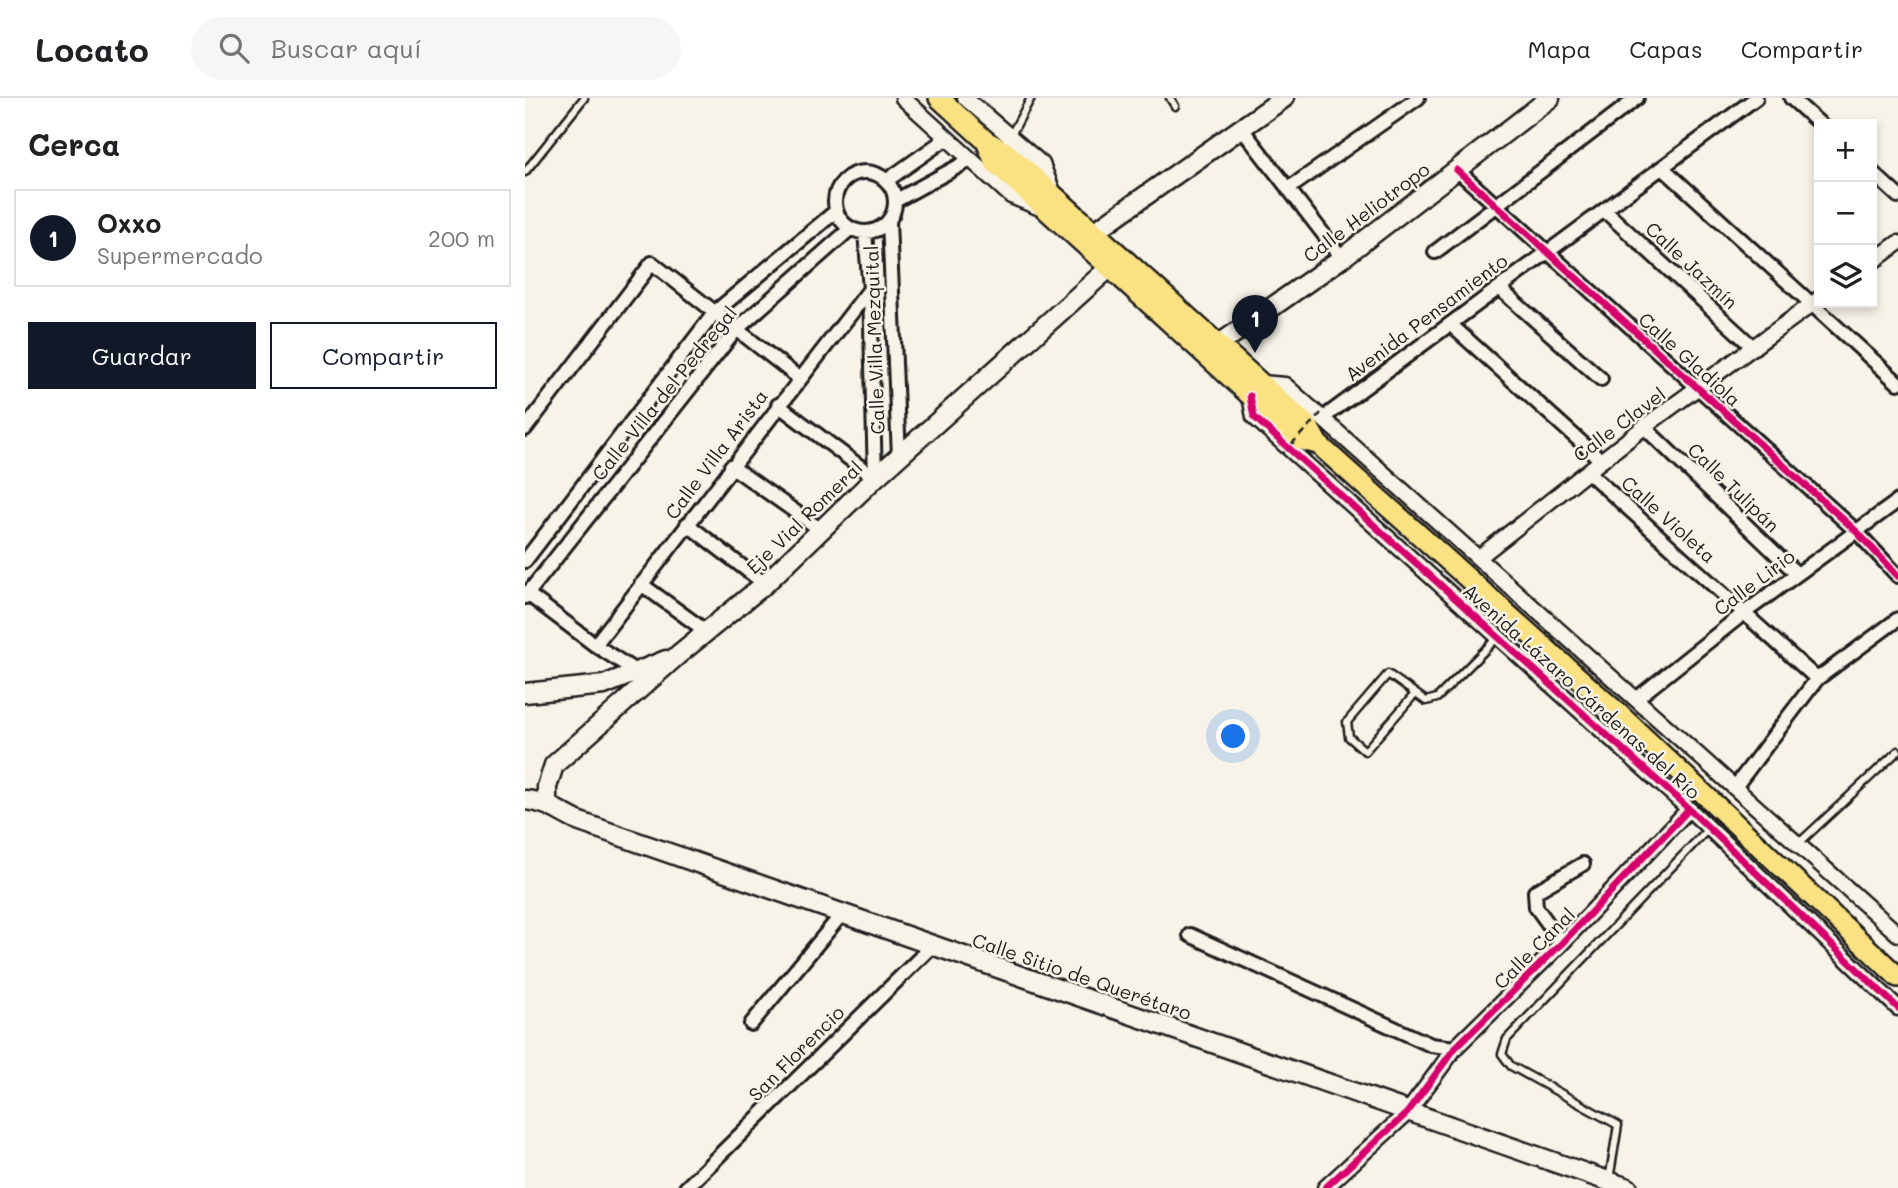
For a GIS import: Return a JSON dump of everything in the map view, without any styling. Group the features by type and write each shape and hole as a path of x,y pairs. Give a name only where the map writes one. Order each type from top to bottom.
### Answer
{"main road":[{"name":"Avenida Lázaro Cárdenas del Río","path":"939,98 986,141 1006,152 1049,203 1256,390 1297,439 1318,444 1618,713 1898,977"},
{"path":"1087,237 1242,129 1266,106 1284,98"},
{"name":"Calle Heliotropo","path":"1211,349 1342,258 1550,98"},
{"name":"Avenida Lázaro Cárdenas del Río","path":"1087,237 1108,269 1211,349"},
{"name":"Eje Vial Romeral","path":"547,802 547,787 554,765 679,654 765,584 875,478 1108,269"},
{"path":"525,693 604,685 679,654"},
{"name":"Calle Sitio de Querétaro","path":"525,800 547,802 559,813 580,822 1628,1188"}],"street":[{"name":"Avenida Lázaro Cárdenas del Río","path":"903,98 1011,195 1049,203 1042,164 965,98"},
{"path":"1288,190 1418,98"},
{"path":"1435,252 1637,98"},
{"name":"Avenida Pensamiento","path":"1324,414 1664,169 1756,98"},
{"path":"1791,98 1814,119"},
{"path":"1242,129 1342,258"},
{"path":"886,181 947,138"},
{"path":"895,201 970,159"},
{"path":"1664,169 1814,301"},
{"name":"Calle Gladiola","path":"1457,170 1856,531 1898,576"},
{"path":"871,173 886,181 895,201 889,221 875,231 865,233 850,229 836,211 834,198 838,188 853,174 871,173"},
{"path":"1877,177 1898,196"},
{"name":"Calle Jazmín","path":"1604,210 1754,348"},
{"name":"Calle Villa del Pedregal","path":"525,561 715,312 836,211"},
{"name":"Calle Villa Mezquital","path":"889,221 898,457"},
{"name":"Calle Villa del Pedregal","path":"526,594 736,330 850,229"},
{"name":"Calle Villa Mezquital","path":"865,233 870,289 875,478"},
{"path":"1877,258 1898,243"},
{"path":"525,429 652,263 799,378"},
{"path":"1499,288 1601,379"},
{"name":"Calle Villa Arista","path":"595,645 870,289"},
{"name":"Calle Clavel","path":"1478,558 1644,427 1814,303"},
{"path":"1821,308 1898,383"},
{"path":"1450,324 1602,461"},
{"name":"Avenida Lázaro Cárdenas del Río","path":"1898,934 1478,558 1324,414 1285,385 1256,390 1254,417 1689,809 1898,1008"},
{"path":"778,405 875,478"},
{"name":"Calle Tulipán","path":"1644,427 1797,574"},
{"path":"731,466 821,530"},
{"name":"Calle Violeta","path":"1588,472 1817,679"},
{"name":"Calle Lirio","path":"1636,699 1744,613 1898,500"},
{"path":"687,524 765,584"},
{"path":"641,584 707,632"},
{"path":"526,594 637,672"},
{"path":"1735,787 1817,679 1898,619"},
{"path":"604,685 637,692"},
{"name":"Calle Canal","path":"1325,1188 1407,1113 1455,1048 1562,943 1689,809"},
{"path":"1562,943 1536,907 1535,892 1583,863"},
{"path":"751,1024 842,914"},
{"path":"1189,935 1431,1045 1455,1048"},
{"name":"San Florencio","path":"686,1188 932,946"}],"lane":[{"path":"525,173 584,98"},
{"path":"1010,136 1031,98"},
{"path":"1170,98 1175,106"},
{"path":"1414,695 1365,751 1349,737 1347,722 1388,674 1426,701 1437,698 1498,636"},
{"path":"1798,844 1898,751"},
{"path":"1609,1182 1619,1125 1511,1066 1502,1054 1507,1039 1709,828"}],"path":[{"path":"1283,453 1324,414"}],"cycle path":[{"path":"1457,170 1856,531 1898,576"},
{"path":"1250,396 1254,417 1689,809 1898,1008"},
{"path":"1325,1188 1407,1113 1455,1048 1562,943 1689,809"}],"place":[{"name":"Oxxo","path":"1255,353"}]}
